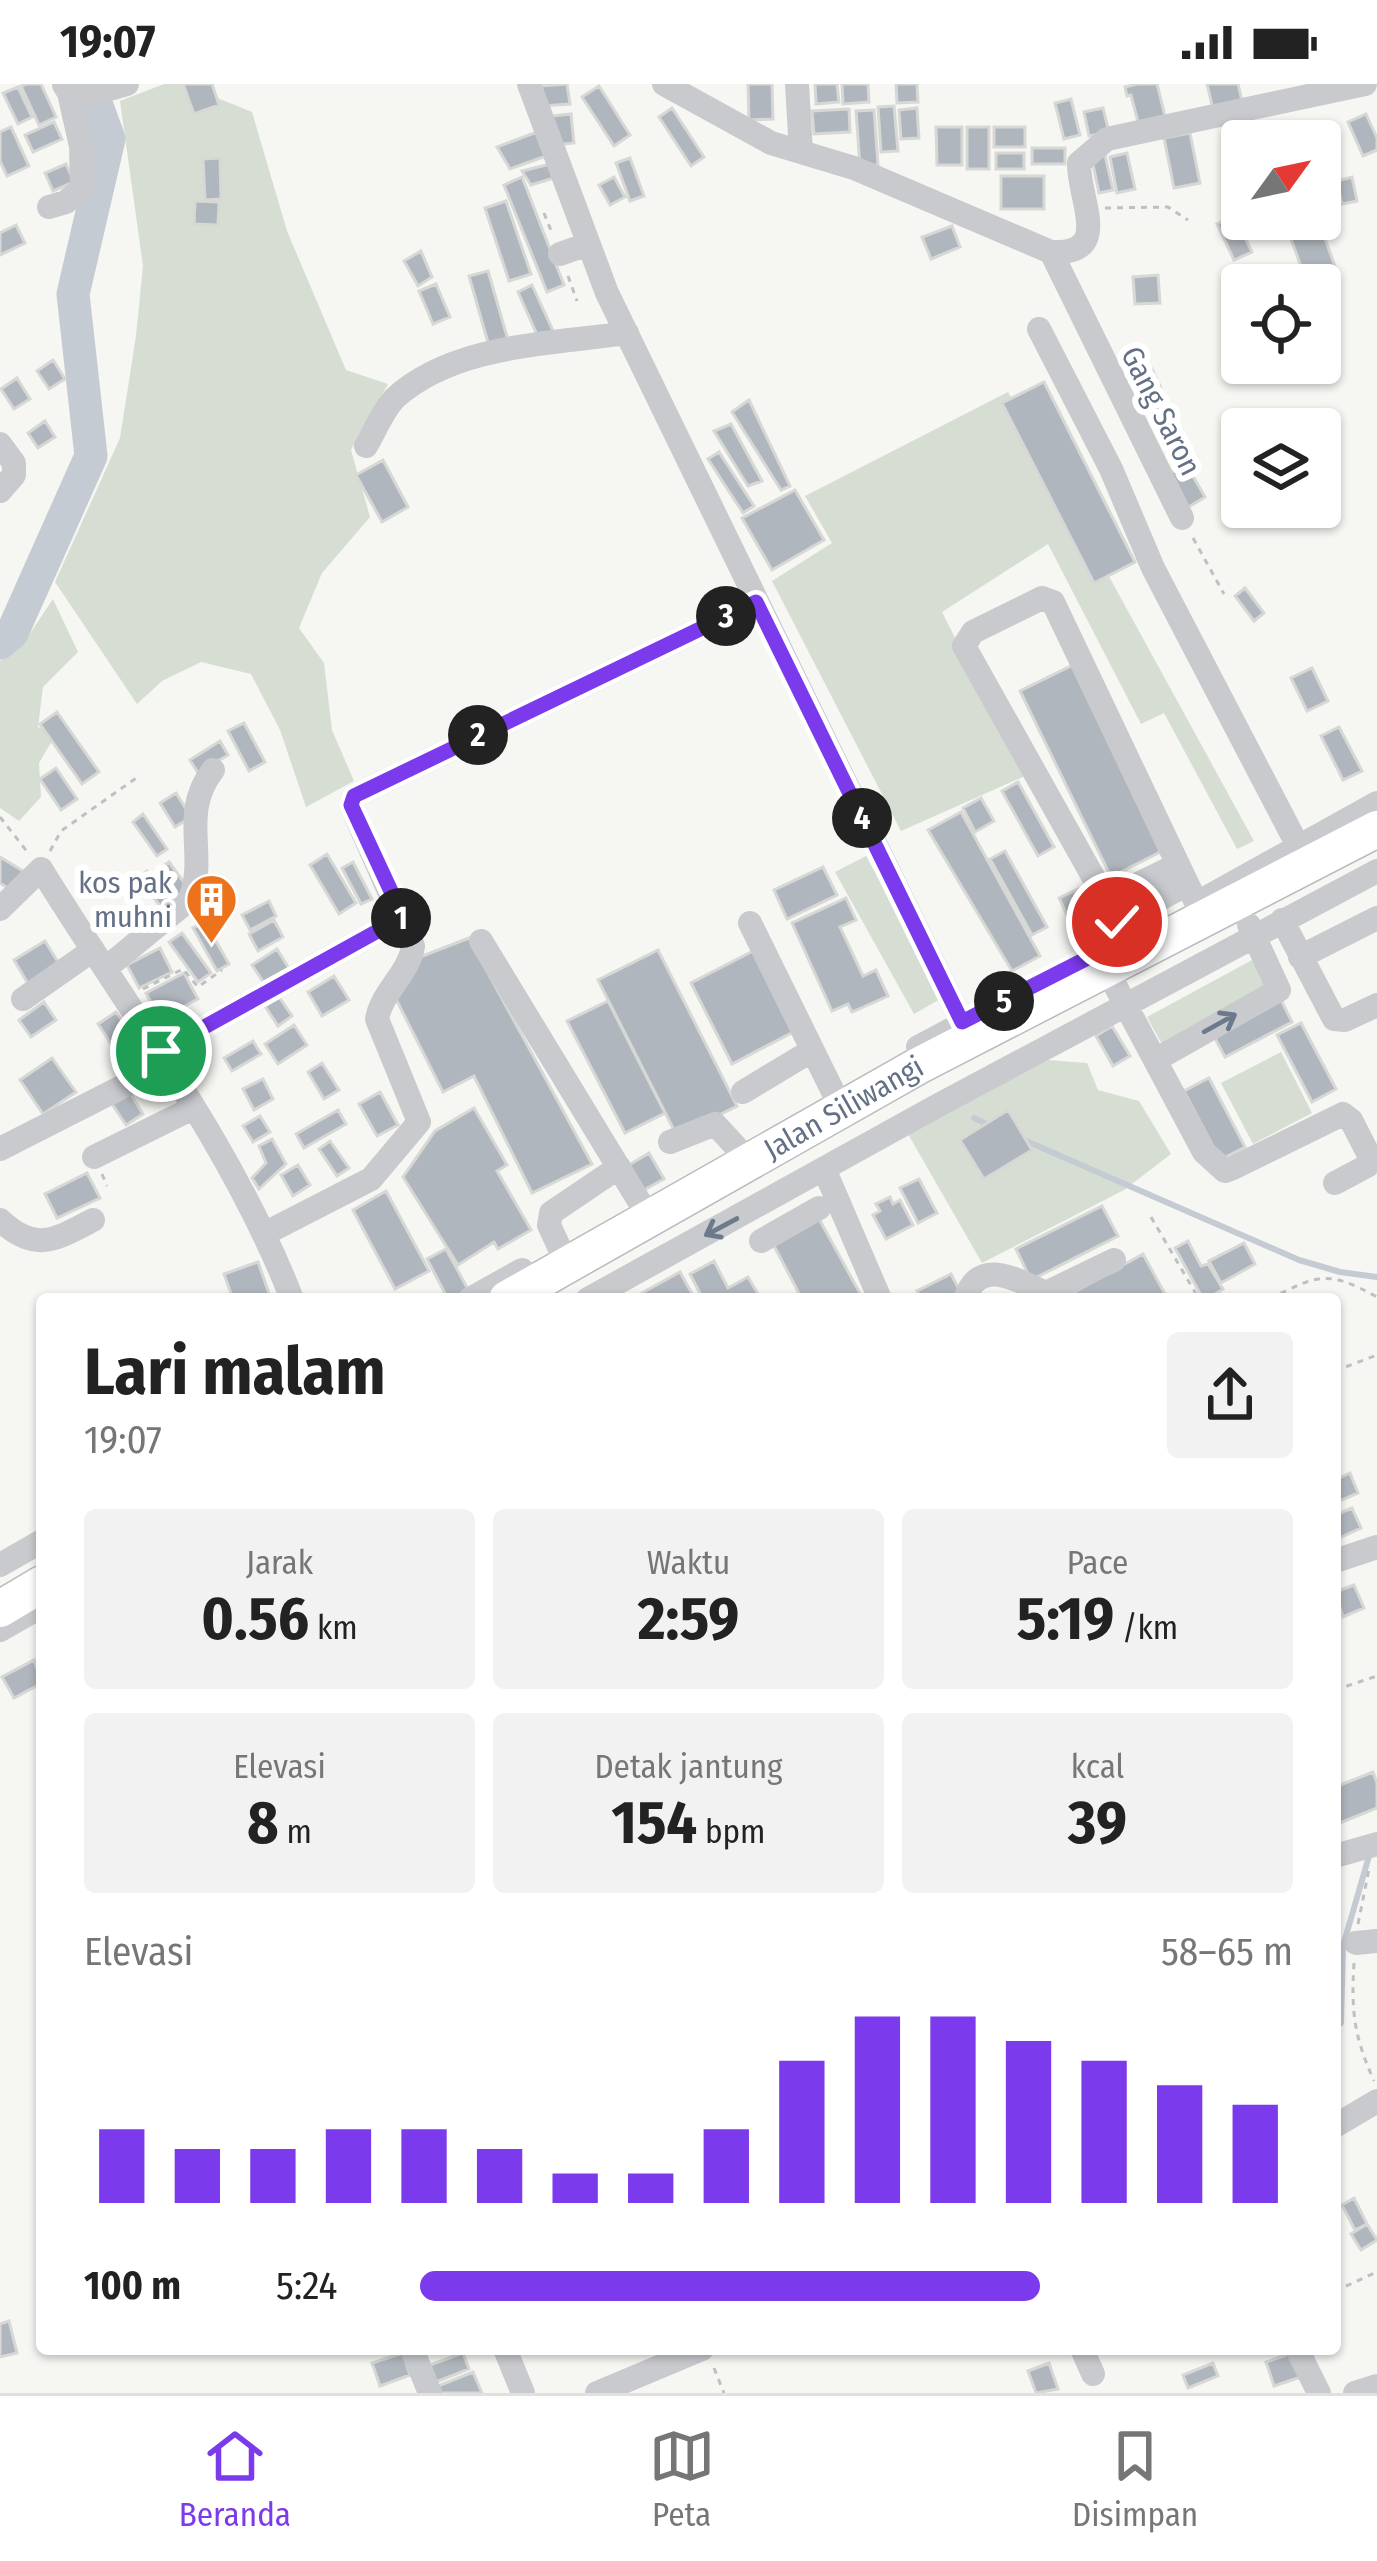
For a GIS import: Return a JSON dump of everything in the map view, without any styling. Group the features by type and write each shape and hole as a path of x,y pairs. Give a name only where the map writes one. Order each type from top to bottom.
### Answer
{"highway":[{"name":"Jalan Siliwangi","path":"554,1293 1119,952 1191,893 1377,829"},
{"name":"Jalan Siliwangi","path":"516,1293 645,1211 837,1102 918,1066 1119,952 1260,924 1377,848"},
{"path":"0,1583 36,1563"},
{"path":"0,1609 36,1588"}],"street":[{"path":"49,207 66,202 82,188 75,90 127,84"},
{"path":"530,84 588,244 627,333 962,1022"},
{"path":"664,84 700,93 771,143 854,168 1052,252 1065,253 1086,242 1090,234 1078,182 1079,163 1107,139 1365,84"},
{"path":"797,84 801,152"},
{"path":"560,254 588,244"},
{"name":"Gang Saron","path":"1052,252 1182,518"},
{"path":"1039,329 1111,470 1153,568 1298,846"},
{"path":"366,446 392,400 444,369 518,349 627,333"},
{"path":"0,444 14,463 14,476 0,491"},
{"path":"1191,893 1053,602 1046,597 973,632 964,646 1119,952 1157,1059 1204,1152 1226,1171 1339,1115 1348,1116 1371,1162 1335,1183"},
{"path":"266,1233 371,1179 419,1122 377,1019 380,1003 411,958 412,946 351,805 354,796 756,602"},
{"path":"23,999 100,959 190,899 195,886 195,803 199,788 213,770"},
{"path":"599,1293 825,1171 1191,893 1298,846 1377,803"},
{"path":"0,909 41,869 165,1057 266,1233 290,1293"},
{"path":"1260,924 1377,871"},
{"path":"0,1150 403,917"},
{"path":"1300,957 1377,919"},
{"path":"750,923 837,1102"},
{"path":"1260,924 1300,957 1334,1019 1345,1020 1377,1005"},
{"path":"1157,1059 1279,990 1260,924"},
{"path":"481,941 645,1211"},
{"path":"481,1293 560,1249 645,1211 738,1149 837,1102 962,1022 1119,952"},
{"path":"743,1092 811,1051"},
{"path":"94,1157 194,1108"},
{"path":"670,1142 715,1124 738,1149"},
{"path":"560,1249 549,1226 551,1213 619,1167"},
{"path":"825,1171 877,1293"},
{"path":"782,1194 795,1222"},
{"path":"761,1241 820,1208"},
{"path":"0,1220 33,1241 56,1239 93,1220"},
{"path":"966,1293 980,1277 1002,1273 1046,1293 1114,1259"},
{"path":"0,1564 36,1544"},
{"path":"1341,1559 1377,1547"},
{"path":"0,1630 36,1609"},
{"path":"1341,2122 1377,2101"},
{"path":"414,2355 430,2393"},
{"path":"508,2355 524,2393"},
{"path":"597,2393 644,2385 700,2355"},
{"path":"1085,2355 1093,2374"},
{"path":"1300,2355 1319,2393"},
{"path":"1355,2393 1377,2386"}],"path":[{"path":"1086,209 1168,207 1187,220"},
{"path":"560,254 577,301"},
{"name":"Gang Saron","path":"1182,518 1224,594"},
{"path":"0,817 41,869 61,831 139,776"},
{"path":"125,998 183,969 198,987 222,970"},
{"path":"1151,1217 1195,1293"},
{"path":"1281,1293 1311,1277 1329,1278 1377,1297"},
{"path":"1341,1369 1377,1355"},
{"path":"1341,1688 1377,1676"},
{"path":"1361,1851 1359,1912 1366,1942 1353,2023 1377,2089"},
{"path":"1341,2288 1377,2272"},
{"path":"707,2355 724,2393"}],"shaded area":[{"path":"164,84 183,84 252,112 287,231 346,370 388,384 351,450 370,517 322,573 299,628 324,663 332,730 354,781 306,807 280,730 251,674 201,662 162,681 137,704 55,582 120,438 136,336 143,266 120,101"},
{"path":"1008,392 1254,841 1237,849 1164,713 1141,724 1048,544 942,612 1025,776 901,831 772,581 832,543 805,496"},
{"path":"53,599 78,652 43,687 38,727 56,734 39,763 41,797 19,821 0,808 0,661 29,635"},
{"path":"866,856 944,997 914,1014 835,872"},
{"path":"1254,959 1272,992 1165,1050 1147,1017"},
{"path":"1281,1052 1312,1113 1253,1144 1221,1083"},
{"path":"1048,1060 1087,1063 1098,1090 1139,1101 1171,1154 1124,1190 982,1263 908,1134"}],"building":[{"path":"41,84 56,117 39,125 21,86"},
{"path":"183,84 212,84 219,105 194,114"},
{"path":"567,84 570,104 542,106 540,86"},
{"path":"748,84 772,84 773,119 749,120"},
{"path":"815,84 837,84 839,102 816,104"},
{"path":"842,84 868,84 869,102 843,104"},
{"path":"896,84 917,84 918,102 897,103"},
{"path":"1157,84 1165,116 1138,122 1125,87"},
{"path":"1207,84 1238,84 1242,101 1213,109"},
{"path":"599,86 630,135 614,146 582,97"},
{"path":"18,87 32,117 18,124 3,93"},
{"path":"1071,99 1080,135 1064,139 1055,103"},
{"path":"894,106 898,151 881,152 878,107"},
{"path":"672,108 704,157 691,166 659,117"},
{"path":"917,108 919,138 901,139 899,110"},
{"path":"1103,108 1109,132 1089,136 1084,112"},
{"path":"849,109 850,132 814,134 812,111"},
{"path":"874,110 878,165 860,166 856,111"},
{"path":"571,114 574,143 553,145 551,116"},
{"path":"1366,114 1377,150 1363,156 1348,122"},
{"path":"54,122 62,139 33,152 25,135"},
{"path":"11,127 29,166 7,176 0,161 0,132"},
{"path":"936,127 962,127 962,165 937,165"},
{"path":"967,127 989,127 989,169 967,169"},
{"path":"994,127 1025,127 1025,147 994,147"},
{"path":"537,132 546,156 510,169 497,147"},
{"path":"1190,133 1200,183 1174,188 1164,138"},
{"path":"1032,148 1065,148 1065,164 1032,164"},
{"path":"1104,151 1113,190 1099,193 1091,155"},
{"path":"996,153 1024,153 1024,169 996,169"},
{"path":"1127,153 1135,189 1117,193 1110,157"},
{"path":"220,158 221,199 205,200 203,159"},
{"path":"630,158 644,196 630,201 616,163"},
{"path":"66,164 74,182 53,191 45,173"},
{"path":"550,164 554,178 531,185 522,171"},
{"path":"1001,176 1044,176 1044,209 1001,209"},
{"path":"522,177 564,285 547,292 504,185"},
{"path":"614,177 625,197 610,205 599,185"},
{"path":"1352,177 1357,201 1342,204 1341,180"},
{"path":"195,201 219,202 218,225 194,224"},
{"path":"506,201 531,274 509,281 485,208"},
{"path":"16,225 25,243 0,255 0,233"},
{"path":"952,226 960,247 931,259 922,237"},
{"path":"1225,240 1246,240 1252,252 1234,260"},
{"path":"1291,240 1325,240 1334,264 1300,264"},
{"path":"421,251 432,277 418,286 404,261"},
{"path":"488,271 508,340 489,346 469,276"},
{"path":"1158,275 1160,303 1135,304 1133,277"},
{"path":"436,284 450,317 433,324 419,291"},
{"path":"532,285 554,333 539,339 518,292"},
{"path":"53,360 65,379 49,389 37,371"},
{"path":"1152,369 1169,405 1151,414 1134,377"},
{"path":"17,378 30,399 14,409 1,389"},
{"path":"1044,382 1135,562 1094,583 1002,403"},
{"path":"749,400 790,486 781,490 732,412"},
{"path":"45,421 55,437 38,448 28,433"},
{"path":"731,424 762,481 748,486 714,431"},
{"path":"719,452 754,506 743,513 708,459"},
{"path":"383,460 408,507 382,522 356,475"},
{"path":"1186,464 1205,497 1182,511 1163,478"},
{"path":"795,490 824,540 772,570 742,518"},
{"path":"1245,588 1264,613 1254,621 1235,596"},
{"path":"1077,663 1168,848 1111,877 1020,691"},
{"path":"1312,668 1328,701 1307,711 1291,678"},
{"path":"57,712 99,772 82,784 40,724"},
{"path":"244,723 265,762 249,771 228,731"},
{"path":"1339,727 1362,771 1343,780 1321,736"},
{"path":"220,741 228,755 198,773 190,760"},
{"path":"56,768 77,799 61,810 40,779"},
{"path":"1018,782 1054,847 1038,856 1002,791"},
{"path":"176,793 191,817 175,827 160,803"},
{"path":"981,798 994,821 975,832 963,808"},
{"path":"961,812 1040,956 1012,971 928,830"},
{"path":"143,814 167,849 157,856 133,822"},
{"path":"1005,851 1047,927 1032,935 990,859"},
{"path":"327,854 356,903 339,914 310,865"},
{"path":"0,857 23,871 11,890 0,883"},
{"path":"169,862 191,892 180,901 157,870"},
{"path":"353,862 372,899 361,904 342,868"},
{"path":"823,867 837,895 787,919 774,890"},
{"path":"147,871 170,900 161,907 138,878"},
{"path":"1078,889 1095,926 1076,934 1059,898"},
{"path":"846,898 856,920 840,927 863,976 876,970 888,996 852,1012 848,1004 832,1011 792,923"},
{"path":"269,901 276,916 250,930 242,915"},
{"path":"274,920 283,937 258,951 249,934"},
{"name":"kos pak muhni","path":"205,922 229,964 217,971 193,928"},
{"path":"182,933 211,973 198,982 169,942"},
{"path":"469,938 592,1164 532,1193 474,1076 443,1092 396,999 420,957"},
{"path":"45,941 61,967 30,987 14,960"},
{"path":"160,948 172,972 139,988 127,965"},
{"path":"277,949 290,970 266,986 252,965"},
{"path":"658,950 737,1106 677,1136 598,980"},
{"path":"755,950 797,1030 732,1064 691,983"},
{"path":"184,973 198,999 160,1019 146,993"},
{"path":"334,976 349,1000 322,1016 308,992"},
{"path":"1279,996 1292,1022 1225,1057 1211,1031"},
{"path":"279,997 292,1016 278,1026 265,1006"},
{"path":"608,1001 665,1113 625,1133 567,1021"},
{"path":"44,1002 56,1020 31,1037 19,1020"},
{"path":"116,1012 141,1049 123,1062 98,1024"},
{"path":"1301,1023 1336,1089 1312,1102 1277,1035"},
{"path":"294,1025 307,1045 278,1064 265,1044"},
{"path":"1112,1026 1130,1056 1113,1066 1096,1036"},
{"path":"253,1041 261,1054 232,1071 224,1058"},
{"path":"52,1058 76,1092 43,1114 20,1080"},
{"path":"322,1063 339,1090 324,1099 308,1072"},
{"path":"1209,1078 1245,1147 1220,1160 1184,1091"},
{"path":"263,1079 273,1099 254,1110 243,1089"},
{"path":"380,1092 398,1125 377,1136 359,1104"},
{"path":"130,1093 143,1114 126,1125 112,1104"},
{"path":"474,1108 507,1165 497,1171 531,1230 498,1249 494,1242 458,1265 403,1177 435,1131"},
{"path":"338,1110 346,1124 304,1148 296,1134"},
{"path":"1008,1110 1032,1150 984,1179 960,1140"},
{"path":"260,1116 270,1132 253,1142 243,1126"},
{"path":"272,1139 286,1164 259,1189 252,1178 266,1163 259,1146"},
{"path":"330,1141 349,1168 337,1176 319,1149"},
{"path":"649,1153 664,1179 644,1190 629,1165"},
{"path":"298,1165 310,1185 293,1196 281,1175"},
{"path":"87,1173 100,1198 57,1218 45,1194"},
{"path":"919,1179 937,1213 918,1223 900,1188"},
{"path":"386,1191 429,1271 395,1289 353,1210"},
{"path":"890,1197 893,1204 900,1200 913,1225 886,1239 873,1215 880,1211 876,1204"},
{"path":"1102,1206 1118,1236 1031,1280 1016,1249"},
{"path":"818,1217 860,1293 799,1293 772,1242"},
{"path":"1188,1241 1201,1266 1208,1264 1223,1289 1200,1293 1175,1248"},
{"path":"1244,1243 1255,1264 1221,1283 1209,1261"},
{"path":"446,1249 470,1293 445,1293 427,1259"},
{"path":"1143,1254 1164,1293 1073,1293"},
{"path":"714,1261 728,1288 748,1277 757,1293 700,1293 690,1274"},
{"path":"258,1262 269,1293 231,1293 224,1274"},
{"path":"680,1272 692,1293 642,1293"},
{"path":"951,1274 961,1293 918,1293"},
{"path":"1350,1473 1358,1493 1341,1500 1341,1477"},
{"path":"1352,1508 1361,1528 1341,1537 1341,1513"},
{"path":"1354,1585 1364,1608 1343,1617 1341,1590"},
{"path":"34,1660 36,1686 14,1698 2,1677"},
{"path":"1373,1772 1377,1808 1341,1823 1341,1785"},
{"path":"1354,2198 1367,2224 1355,2230 1342,2205"},
{"path":"1367,2224 1377,2240 1361,2250 1351,2234"},
{"path":"9,2321 17,2353 0,2357 0,2324"},
{"path":"404,2355 410,2375 380,2386 372,2363"},
{"path":"464,2355 469,2369 436,2382 430,2365"},
{"path":"1294,2355 1301,2377 1274,2386 1266,2362"},
{"path":"1049,2363 1058,2389 1036,2393 1028,2371"},
{"path":"1213,2363 1218,2376 1188,2388 1183,2375"},
{"path":"473,2372 482,2393 441,2393 438,2386"}],"waterway":[{"path":"0,643 12,633 91,456 73,294 109,139 89,84"},
{"path":"974,1118 989,1125"},
{"path":"1024,1140 1299,1260 1377,1277"},
{"path":"1341,2023 1343,1946 1369,1856"}],"place":[{"name":"kos pak muhni","path":"211,946"}],"route":[{"path":"161,1051 403,917 351,805 354,796 756,602 962,1022 1121,941 1117,922"}]}
